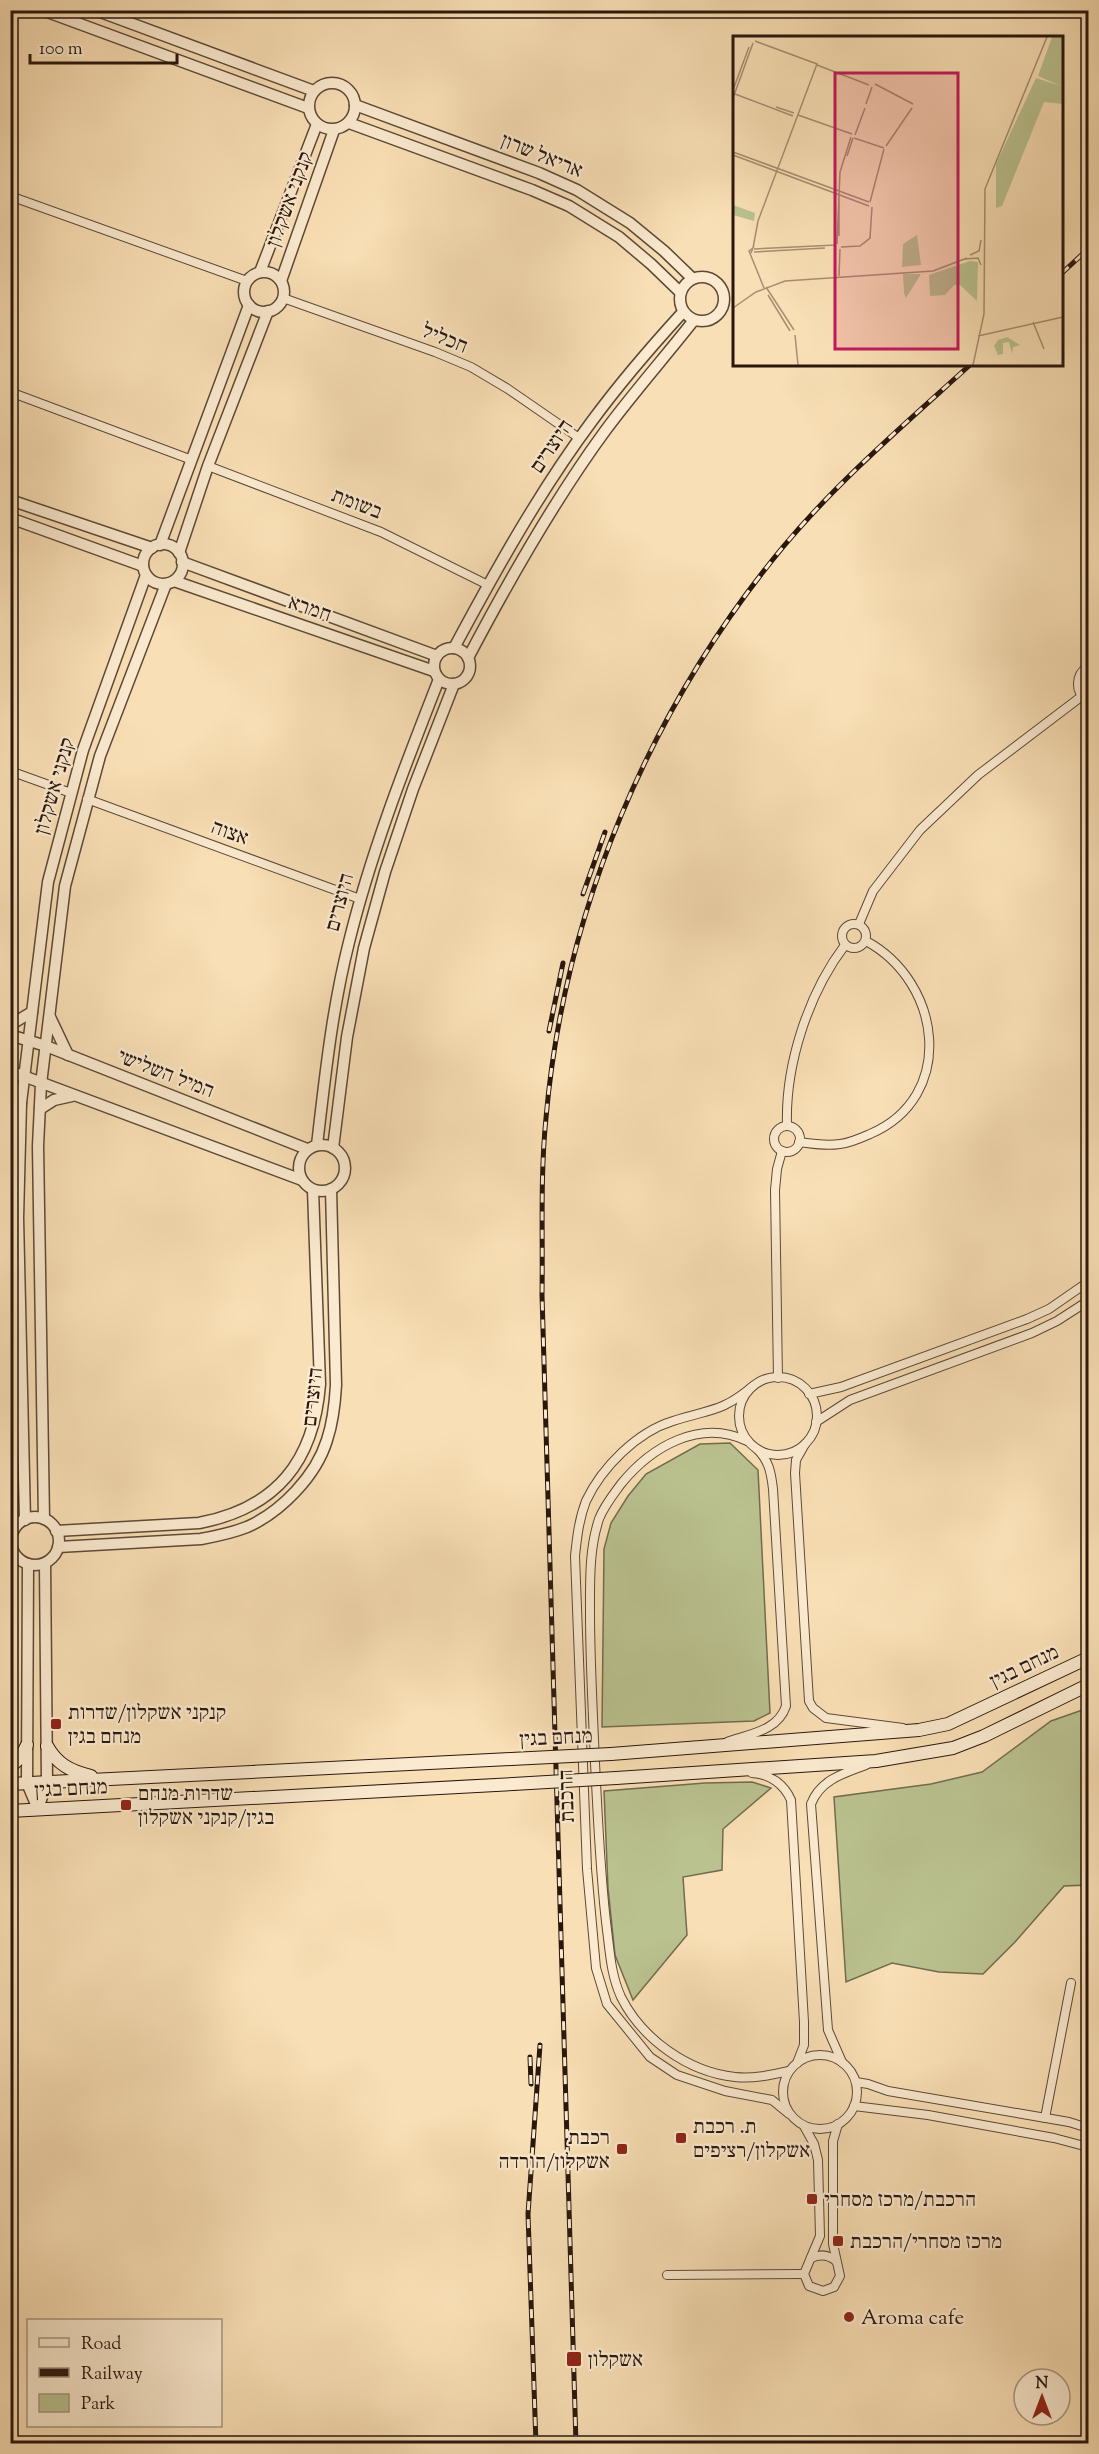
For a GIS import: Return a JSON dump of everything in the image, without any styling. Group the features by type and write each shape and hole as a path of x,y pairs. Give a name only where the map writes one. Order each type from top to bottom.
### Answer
{"main road":[{"name":"מנחם בגין","path":"10,1784 611,1754 919,1730 948,1724 1089,1658"},
{"name":"מנחם בגין","path":"10,1810 513,1784 876,1761 952,1748 984,1736 1089,1685"},
{"path":"10,1767 21,1757 27,1744"},
{"path":"47,1746 61,1765 90,1776 113,1779"}],"street":[{"path":"42,10 308,108"},
{"path":"94,10 314,91"},
{"path":"324,84 340,84 349,90 355,105 349,123 334,130 317,124 310,116 308,108 314,91 324,84"},
{"name":"אריאל שרון","path":"355,105 538,173 577,190 630,223 692,278"},
{"name":"אריאל שרון","path":"349,123 532,190 568,206 619,237 680,292"},
{"name":"קנקני אשקלון","path":"260,272 317,124"},
{"name":"קנקני אשקלון","path":"281,281 334,130"},
{"path":"10,196 247,281"},
{"path":"260,272 272,273 283,286 283,298 277,307 268,311 258,311 249,305 244,293 247,281 260,272"},
{"path":"705,276 715,280 724,295 722,310 709,321 694,320 683,312 679,300 680,292 692,278 705,276"},
{"name":"חכליל","path":"283,298 435,352 471,368 508,389 579,438"},
{"path":"144,571 145,556 156,546 192,460 249,305"},
{"path":"10,518 144,571 155,582 170,582 180,573 181,558 208,466 268,311"},
{"name":"היוצרים","path":"454,648 488,585 579,438 656,341 683,312"},
{"name":"היוצרים","path":"468,658 511,580 580,466 606,429 694,320"},
{"path":"10,392 192,460"},
{"name":"בשומת","path":"208,466 381,532 488,585"},
{"path":"10,500 156,546 171,546 181,558"},
{"name":"חמרא","path":"181,558 437,656"},
{"name":"קנקני אשקלון","path":"25,1520 18,1218 21,1103 28,1041 48,882 83,750 144,571"},
{"name":"קנקני אשקלון","path":"44,1519 38,1243 40,1109 65,886 100,756 170,582"},
{"name":"חמרא","path":"170,582 436,675"},
{"path":"454,648 465,653 468,658 469,673 465,679 454,684 445,683 436,675 437,656 445,649 454,648"},
{"path":"859,924 873,891 920,830 978,775 1085,699 1078,684 1079,676 1089,666"},
{"name":"היוצרים","path":"312,1147 330,1034 348,944 397,784 436,675"},
{"name":"היוצרים","path":"333,1148 347,1037 369,929 385,872 413,789 454,684"},
{"path":"10,771 71,793"},
{"name":"אצוה","path":"87,799 360,899"},
{"path":"854,923 859,924 866,931 866,941 854,949 845,945 841,936 845,927 854,923"},
{"path":"799,1142 824,1145 842,1144 877,1131 892,1122 904,1109 923,1080 929,1043 924,1008 918,992 889,955 866,941"},
{"path":"787,1126 788,1092 802,1034 825,975 845,945"},
{"path":"10,1025 32,1012"},
{"path":"49,1014 68,1055"},
{"name":"המיל השלישי","path":"10,1035 46,1046 312,1147"},
{"path":"10,1071 302,1180"},
{"path":"10,1085 21,1103"},
{"path":"40,1109 54,1100 75,1096"},
{"path":"787,1126 799,1134 799,1142 792,1151 782,1151 775,1144 775,1134 782,1127 787,1126"},
{"path":"327,1145 333,1148 342,1156 345,1166 341,1181 331,1189 319,1192 313,1190 302,1180 298,1166 302,1155 312,1147 327,1145"},
{"path":"778,1378 775,1190 782,1151"},
{"name":"היוצרים","path":"58,1547 191,1540 223,1535 248,1527 272,1512 293,1494 313,1468 327,1442 334,1414 336,1384 331,1189"},
{"name":"היוצרים","path":"56,1531 199,1523 219,1519 240,1512 262,1499 281,1482 299,1459 311,1436 317,1412 320,1384 313,1190"},
{"path":"809,1394 841,1388 1027,1319 1049,1309 1089,1282"},
{"path":"816,1422 850,1400 1032,1333 1089,1301"},
{"path":"714,1746 772,1726 782,1718 786,1706 771,1469 765,1457 747,1441 741,1430 739,1418 740,1406 753,1386 762,1381 778,1378 798,1384 809,1394 815,1407 816,1422 812,1435 796,1460 795,1473 809,1701 813,1708 826,1718 919,1730"},
{"name":"הרכבת","path":"753,1386 731,1404 672,1421 651,1431 628,1448 607,1470 587,1500 578,1527 575,1556 587,1869 596,1968 607,2004 630,2034 650,2057 677,2076 725,2091 772,2100 789,2114"},
{"name":"הרכבת","path":"747,1441 726,1433 701,1433 677,1440 655,1451 629,1474 611,1496 600,1517 592,1546 590,1652 602,1891 613,1975 621,1997 636,2021 655,2041 678,2057 720,2075 756,2078 789,2071"},
{"path":"757,1449 769,1454 782,1455 795,1451 805,1444"},
{"path":"44,1519 56,1531 58,1547 52,1558 45,1563 28,1564 21,1561 11,1549 12,1532 25,1520 44,1519"},
{"path":"38,1809 47,1782 45,1563"},
{"path":"28,1564 27,1783 38,1809"},
{"path":"804,2126 827,2129 838,2124 848,2117 857,2094 856,2082 842,2062 828,2030 811,1804 814,1795 829,1780 876,1761"},
{"path":"710,1772 761,1774 776,1781 786,1791 790,1800 804,2045 796,2063 789,2071 782,2093 789,2114 804,2126 814,2144 818,2160 820,2236 804,2274 807,2283 813,2289 823,2291 834,2287 840,2276 833,2244 833,2141 838,2124"},
{"path":"1045,2118 1071,1983"},
{"path":"796,2063 807,2057 819,2055 842,2062"},
{"path":"856,2082 888,2091 1045,2118 1089,2128"},
{"path":"854,2106 928,2115 1054,2138 1089,2147"},
{"path":"811,2258 822,2255 836,2261"},
{"path":"667,2276 804,2274"}],"green space":[{"path":"730,1443 758,1470 770,1713 754,1721 602,1727 604,1549 611,1523 628,1496 646,1474 700,1444"},
{"path":"1088,1708 1088,1885 1064,1886 1015,1942 983,1974 939,1972 892,1963 846,1982 834,1797 931,1784 982,1772 1051,1721"},
{"path":"752,1782 771,1788 723,1829 722,1870 683,1877 687,1935 633,2000 615,1955 608,1888 604,1791 705,1783"}],"railway":[{"path":"1063,272 1088,249"},
{"path":"576,2444 542,1295 544,1140 556,1040 572,964 594,888 621,815 654,744 692,675 735,609 804,522 874,452 969,366"},
{"path":"583,894 605,832"},
{"path":"549,1031 563,963"},
{"path":"536,2444 528,2214 540,2045"},
{"path":"530,2057 531,2084"}],"place":[{"name":"קנקני אשקלון/שדרות מנחם בגין","path":"56,1724"},
{"name":"שדרות מנחם בגין/קנקני אשקלון","path":"126,1805"},
{"name":"ת. רכבת אשקלון/רציפים","path":"681,2138"},
{"name":"רכבת אשקלון/הורדה","path":"622,2149"},
{"name":"הרכבת/מרכז מסחרי","path":"812,2199"},
{"name":"מרכז מסחרי/הרכבת","path":"838,2241"},
{"name":"Aroma cafe","path":"849,2317"},
{"name":"אשקלון","path":"574,2359"}]}
